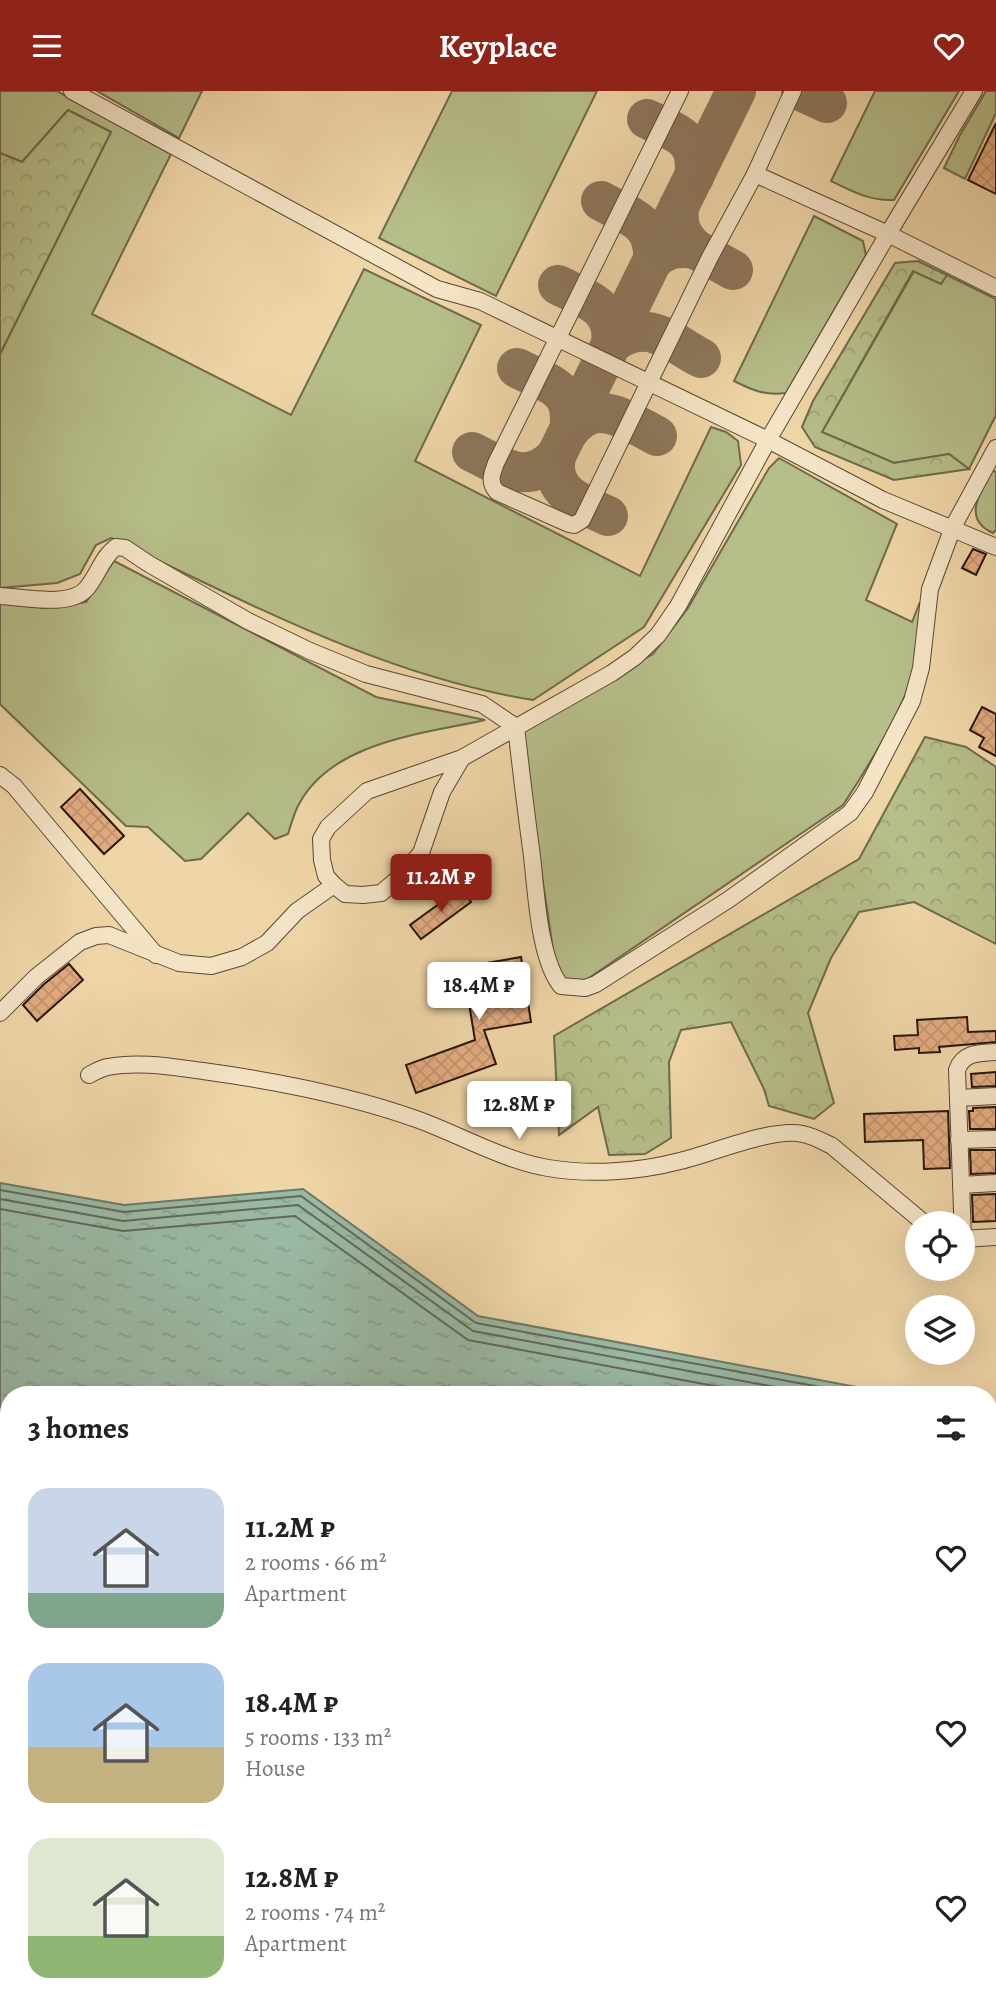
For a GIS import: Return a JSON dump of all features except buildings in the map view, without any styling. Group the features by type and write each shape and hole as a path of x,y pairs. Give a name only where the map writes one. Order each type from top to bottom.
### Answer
{"street":[{"path":"72,91 437,289 480,302 651,382 883,500 992,545"},
{"path":"680,91 496,463 491,483 497,492 569,524 582,520 710,257 755,174 793,91"},
{"path":"462,758 442,792 421,853 399,878 382,893 345,894 334,885 327,876 322,860 321,839 328,827 367,791 462,758 612,673 635,657 657,635 678,606 768,440 974,91"},
{"path":"755,174 888,234 996,288"},
{"path":"0,596 58,600 75,597 86,589 109,552 116,547 125,548 248,621 310,651 366,674 482,704 516,727 547,958 554,977 561,986 584,988 596,984 728,900 850,813 865,792 912,701 921,668 930,589 953,527 996,448"},
{"path":"0,775 13,786 156,955"},
{"path":"0,1013 36,977 80,942 109,935 179,963 211,965 242,957 267,943 297,911 334,885"},
{"path":"962,1211 957,1070 960,1062 967,1056 996,1052"},
{"path":"89,1075 104,1067 123,1064 159,1065 290,1084 419,1120 520,1161 584,1172 678,1162 772,1135 800,1133 832,1146 910,1211"},
{"path":"958,1098 996,1096"},
{"path":"959,1140 996,1139"},
{"path":"961,1185 996,1183"},
{"path":"975,1238 996,1237"}],"green space":[{"path":"0,91 57,91 171,154 92,314 291,415 364,269 481,325 415,461 640,576 711,427 726,432 738,441 741,465 644,627 533,700 477,689 369,655 265,611 111,538 96,545 80,574 57,583 0,588 0,354 111,132 68,110 22,162 0,153"},
{"path":"97,91 202,91 179,138"},
{"path":"452,91 597,91 496,296 379,238"},
{"path":"875,91 959,91 894,200 869,197 831,181"},
{"path":"986,91 996,91 996,113 965,179 944,168"},
{"path":"68,110 111,132 0,354 0,153 22,162"},
{"path":"814,216 863,241 866,255 786,393 772,394 753,390 734,381"},
{"path":"918,261 947,275 941,284 913,271 822,432 894,463 949,454 969,469 894,480 815,447 802,427 813,401 895,263"},
{"path":"914,271 940,283 947,275 996,299 996,415 969,469 949,454 894,463 822,432"},
{"path":"779,458 897,524 866,600 912,622 920,602 921,640 911,681 891,725 843,805 583,982 569,983 556,969 520,730 653,654 688,608 769,468"},
{"path":"992,470 996,472 996,530 993,533 983,527 976,512 979,495"},
{"path":"114,561 376,697 485,720 408,736 356,753 334,766 314,783 299,804 288,834 275,839 248,813 201,859 185,861 148,827 126,826 0,704 0,600 44,608 86,602"},
{"path":"925,737 966,747 996,767 996,944 914,902 859,912 831,958 808,1013 834,1103 814,1119 769,1106 764,1089 731,1022 681,1030 669,1062 671,1138 645,1154 609,1155 598,1107 559,1135 554,1036 859,859"}],"water":[{"path":"0,1183 124,1205 303,1189 478,1316 851,1386 0,1386"}],"taxiway":[{"path":"556,456 736,91"},
{"path":"801,91 827,103"},
{"path":"647,119 677,133 690,145 695,164 694,177"},
{"path":"601,201 631,216 645,228 653,247 653,260 672,249 695,249 681,230 679,206"},
{"path":"695,249 733,270"},
{"path":"558,285 588,300 604,313 609,321 611,344 635,332 646,332 657,334 701,358"},
{"path":"517,368 558,389 564,396 570,417 569,431 579,421 601,413 623,418 657,436"},
{"path":"472,452 505,468 525,472 535,471 556,456 555,469 562,488 577,501 608,516"}]}
